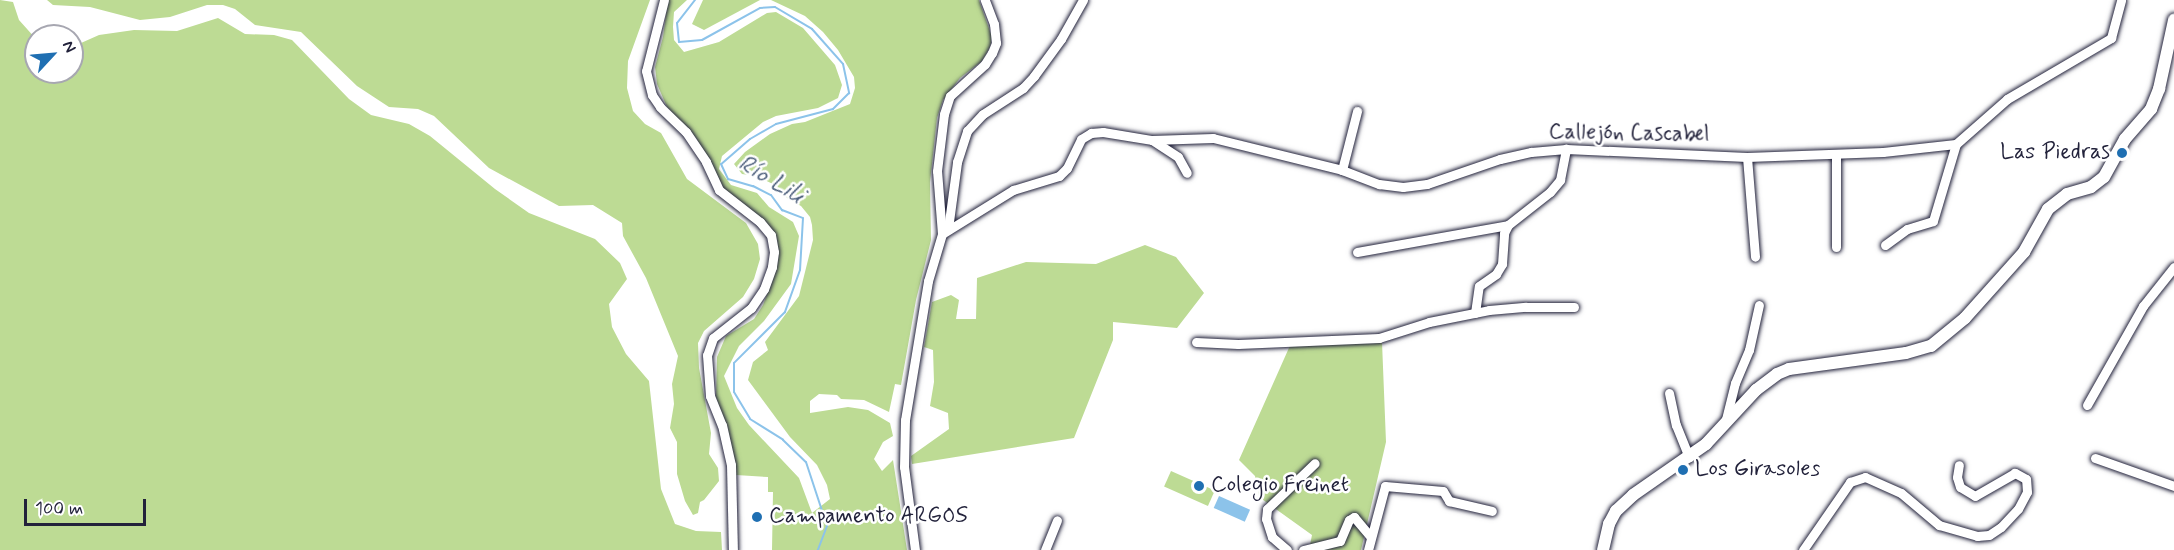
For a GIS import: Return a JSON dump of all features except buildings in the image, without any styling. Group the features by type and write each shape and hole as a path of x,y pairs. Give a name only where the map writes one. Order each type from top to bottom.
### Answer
{"street":[{"path":"664,0 646,70 652,95 660,107 686,132 706,162 719,190 760,222 771,235 774,252 772,267 764,289 751,308 713,338 707,355 710,396 722,425 731,465 733,550"},
{"path":"945,232 937,171 944,114 951,96 985,64 996,43 985,0"},
{"path":"915,550 904,467 905,420 928,281 945,232 957,162 967,131 983,114 1023,88 1034,76 1061,39 1083,0"},
{"path":"1885,245 1899,234 1932,221 1956,144 2007,99 2111,38 2121,0"},
{"path":"1603,550 1609,524 1616,512 1633,495 1689,458 1725,426 1756,390 1777,374 1789,369 1906,353 1931,346 1965,318 2024,252 2048,209 2057,200 2091,187 2104,177 2125,139 2151,109 2159,89 2174,20"},
{"path":"1342,170 1357,111"},
{"name":"Callejón Cascabel","path":"945,232 1013,190 1059,176 1067,168 1081,139 1091,133 1103,132 1152,140 1213,138 1282,158 1342,170 1379,183 1404,187 1427,184 1500,159 1531,152 1566,149 1747,157 1836,154 1956,144"},
{"path":"1152,140 1178,157 1187,173"},
{"path":"1474,313 1479,286 1496,274 1502,264 1504,234 1508,225 1550,192 1560,180 1566,149"},
{"path":"1836,154 1836,247"},
{"path":"1747,157 1755,257"},
{"path":"1357,252 1508,225"},
{"path":"2087,405 2143,306 2174,267"},
{"path":"1725,426 1735,383 1749,351 1759,305"},
{"path":"1196,342 1238,344 1379,338 1429,322 1474,313 1509,308 1574,307"},
{"path":"1669,393 1676,425 1689,458"},
{"path":"2095,458 2174,486"},
{"path":"1287,550 1272,537 1266,519 1267,509 1315,463"},
{"path":"1803,550 1850,482 1865,477 1901,493 1939,525 1977,536 1989,535 2001,527 2018,509 2028,492 2026,479 2015,473 1982,495 1975,496 1960,487 1957,477 1959,465"},
{"path":"1368,550 1385,486 1443,491 1449,501 1492,511"},
{"path":"1303,550 1340,541 1349,520 1354,517 1371,537"},
{"path":"1046,550 1058,520"}],"green space":[{"path":"0,0 13,2 19,20 24,26 24,84 84,84 84,42 99,35 134,30 177,31 218,18 245,34 274,35 292,40 349,99 371,115 409,124 430,136 495,189 529,213 595,239 620,263 627,279 609,304 612,327 626,354 649,381 661,489 675,524 696,531 721,532 722,550 0,550"},
{"path":"47,0 650,0 628,61 627,88 633,111 645,124 661,133 687,179 746,223 758,244 760,259 754,279 743,297 704,331 698,343 699,368 711,433 709,454 718,468 719,481 700,502 698,513 693,515 685,501 677,474 677,442 670,428 674,404 672,384 678,356 646,278 623,236 622,223 593,205 559,206 489,168 434,116 418,109 389,107 357,86 301,32 255,25 235,9 223,5 207,5 170,17 140,20 90,7 53,5"},
{"path":"668,0 687,0 674,12 673,27 674,40 684,52 719,42 767,13 776,12 803,28 835,65 842,85 838,98 818,108 776,116 763,122 722,156 719,169 731,185 757,193 769,207 793,222 799,236 791,284 764,321 739,346 724,376 737,408 749,425 799,478 812,513 830,499 827,485 817,465 790,437 748,380 753,362 768,350 765,342 799,296 813,240 812,225 810,217 801,206 788,199 775,185 756,176 742,174 734,164 745,152 770,134 850,104 855,88 854,77 838,50 823,32 805,16 771,0 979,0 992,37 990,47 982,61 960,78 943,100 937,118 930,182 931,240 916,300 901,385 895,384 889,412 864,400 841,399 837,395 819,394 810,401 810,413 848,407 868,410 890,423 893,436 883,442 874,459 882,471 893,460 907,550 772,550 773,492 768,492 768,477 736,475 716,397 717,357 726,336 754,319 763,305 776,270 777,252 759,222 723,190 696,138 667,107 657,84 655,67 663,37"},
{"path":"703,0 760,0 704,30 692,24"},
{"path":"1145,245 1176,257 1204,293 1177,328 1113,322 1113,340 1074,438 912,464 911,456 949,429 948,413 930,406 934,382 933,350 924,347 932,302 951,295 959,300 956,319 976,319 977,278 1026,262 1096,264"},
{"path":"1292,341 1382,342 1386,442 1361,550 1309,550 1312,535 1259,497 1255,476 1239,460"},
{"path":"1171,471 1215,491 1208,506 1164,487"}],"water":[{"path":"1219,496 1250,510 1245,522 1214,508"}],"waterway":[{"name":"Río Lili","path":"695,0 677,23 679,42 702,40 760,8 775,7 812,29 843,64 849,93 833,109 776,124 750,139 721,164 728,179 753,186 771,195 782,210 803,218 800,270 785,312 734,363 734,392 750,419 783,440 806,462 827,526 818,550"}],"place":[{"name":"Las Piedras","path":"2122,153"},
{"name":"Los Girasoles","path":"1683,470"},
{"name":"Colegio Freinet","path":"1199,486"},
{"name":"Campamento ARGOS","path":"757,517"}]}
